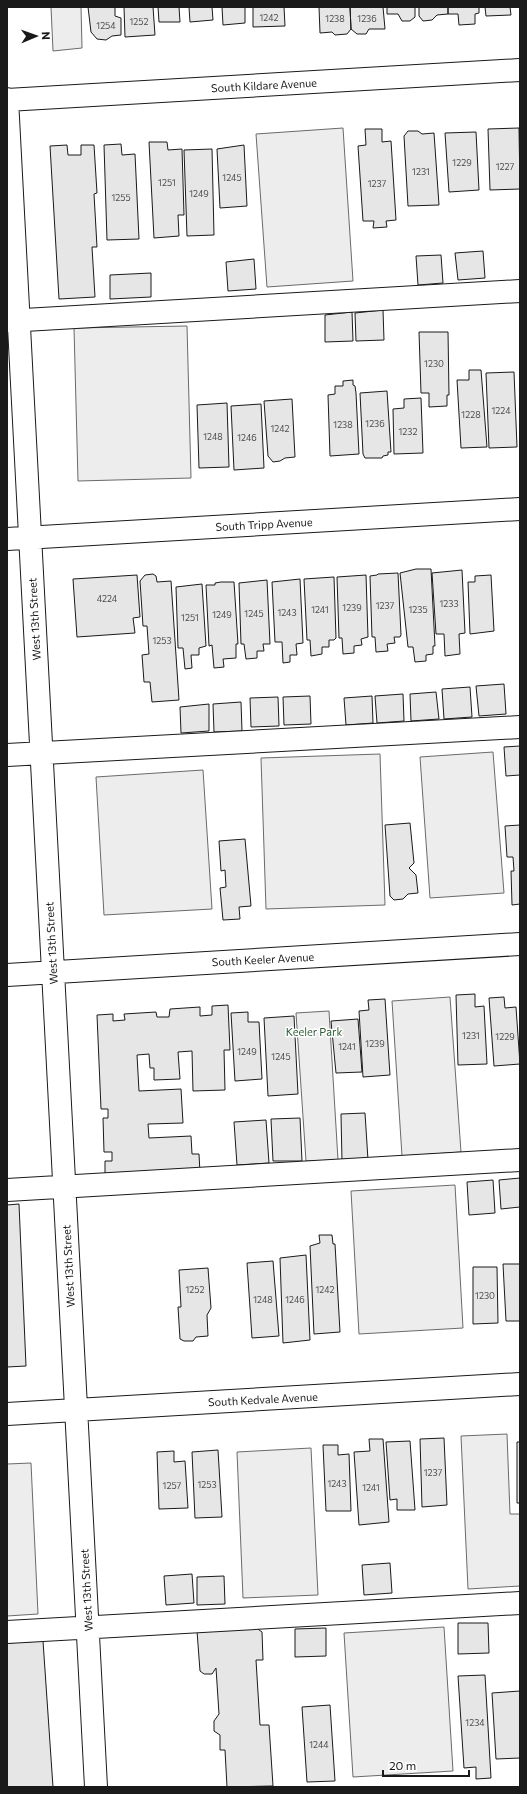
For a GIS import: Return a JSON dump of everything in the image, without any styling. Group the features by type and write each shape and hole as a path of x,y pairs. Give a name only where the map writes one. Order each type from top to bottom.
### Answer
{"street":[{"name":"South Kildare Avenue","path":"7,99 520,70"},
{"name":"West 13th Street","path":"7,99 13,321 30,538 96,1787"},
{"path":"13,321 520,291"},
{"name":"South Tripp Avenue","path":"7,539 520,509"},
{"path":"7,755 520,727"},
{"name":"South Keeler Avenue","path":"7,975 520,944"},
{"path":"7,1190 520,1160"},
{"name":"South Kedvale Avenue","path":"7,1414 520,1384"},
{"path":"7,1632 520,1603"}],"green space":[{"path":"51,7 81,7 82,48 53,51"},
{"path":"343,128 353,281 267,287 256,134"},
{"path":"187,326 191,478 78,481 74,328"},
{"path":"493,752 504,893 430,898 420,757"},
{"path":"380,754 385,905 266,909 261,758"},
{"path":"203,770 212,909 104,915 96,777"},
{"path":"450,997 461,1152 402,1156 392,1001"},
{"name":"Keeler Park","path":"329,1011 338,1160 306,1161 296,1013"},
{"path":"455,1185 463,1328 359,1334 351,1191"},
{"path":"507,1434 510,1514 520,1514 520,1586 468,1589 461,1436"},
{"path":"311,1448 318,1595 243,1598 237,1452"},
{"path":"31,1463 38,1614 7,1616 7,1464"},
{"path":"444,1627 453,1771 353,1777 344,1633"}],"building":[{"path":"88,7 115,7 115,16 121,18 121,35 112,36 106,40 97,39 91,32"},
{"path":"124,7 153,7 155,35 125,37"},
{"path":"158,7 179,7 180,22 159,22"},
{"path":"189,7 212,7 213,20 190,22"},
{"path":"222,7 245,7 245,23 223,25"},
{"path":"253,7 284,7 285,26 253,27"},
{"path":"319,7 350,7 351,29 347,34 335,35 332,32 320,33"},
{"path":"350,7 383,7 385,29 369,29 366,34 357,34 351,29"},
{"path":"387,7 415,7 415,17 410,21 402,21 398,14 387,14"},
{"path":"419,7 448,7 448,14 437,15 432,20 423,21 419,16"},
{"path":"448,7 479,7 479,13 475,14 475,24 459,25 458,14 448,14"},
{"path":"485,7 510,7 511,15 486,16"},
{"path":"519,128 520,189 490,190 488,129"},
{"path":"365,129 382,129 382,142 391,141 396,220 386,221 387,227 373,228 374,221 363,221 358,146 366,145"},
{"path":"408,131 418,131 422,134 434,133 439,205 408,206 404,136"},
{"path":"476,132 479,190 449,192 445,133"},
{"path":"149,142 167,142 168,150 182,149 184,215 178,215 179,236 154,238"},
{"path":"121,144 122,155 135,154 139,239 107,240 104,145"},
{"path":"67,145 68,155 81,155 81,145 94,145 97,193 94,194 97,247 92,247 95,297 59,299 50,146"},
{"path":"244,145 247,206 220,208 217,149"},
{"path":"212,149 214,235 187,236 184,150"},
{"path":"483,251 485,278 458,280 455,253"},
{"path":"441,255 443,283 418,285 416,256"},
{"path":"254,259 256,289 228,291 226,262"},
{"path":"151,273 151,297 110,299 110,275"},
{"path":"383,310 384,340 356,341 355,313"},
{"path":"352,312 353,341 325,342 325,315"},
{"path":"419,332 448,332 449,395 447,395 447,406 429,407 429,393 421,393"},
{"path":"469,370 481,370 487,447 461,448 457,380 469,380"},
{"path":"514,372 517,447 489,448 486,373"},
{"path":"353,380 356,393 359,454 330,456 328,395 335,394 335,386 343,386 343,381"},
{"path":"387,391 391,452 388,452 388,455 383,456 382,458 365,458 363,454 360,393"},
{"path":"421,398 423,453 394,454 393,409 404,408 404,399"},
{"path":"292,399 295,457 285,458 280,461 273,462 268,456 264,401"},
{"path":"227,403 229,467 199,468 197,405"},
{"path":"261,404 264,468 234,470 231,406"},
{"path":"416,569 431,569 435,646 433,646 433,654 426,655 426,661 415,662 413,647 408,647 400,573"},
{"path":"462,570 465,633 459,634 460,654 445,656 444,634 436,634 432,573"},
{"path":"398,573 401,635 400,637 394,637 395,643 387,644 388,651 376,652 375,637 372,637 370,576"},
{"path":"153,574 156,576 157,582 171,581 179,700 152,702 150,682 144,682 142,655 149,654 147,626 143,626 140,581 145,575"},
{"path":"137,575 140,617 133,618 135,633 77,637 73,579"},
{"path":"366,575 368,637 361,639 362,645 354,646 354,653 343,654 342,638 339,638 337,577"},
{"path":"491,575 494,631 470,634 468,582 475,582 475,576"},
{"path":"334,577 336,638 334,640 329,640 329,647 322,647 322,654 311,656 310,640 307,640 304,579"},
{"path":"300,579 303,643 296,644 297,655 290,655 290,662 283,663 282,642 275,642 272,582"},
{"path":"267,580 270,644 263,644 264,651 257,651 257,658 246,659 244,644 241,644 239,583"},
{"path":"234,582 238,644 236,644 236,658 223,659 224,667 214,668 212,645 209,646 206,585 215,585 215,583"},
{"path":"202,584 206,646 199,648 199,655 191,655 192,668 185,669 183,648 178,648 176,587"},
{"path":"504,684 506,714 479,716 476,686"},
{"path":"470,687 472,717 444,719 442,689"},
{"path":"436,692 439,719 411,721 410,694"},
{"path":"403,694 404,721 377,723 375,696"},
{"path":"310,696 311,724 284,725 283,697"},
{"path":"372,696 373,723 346,725 344,698"},
{"path":"278,697 279,726 251,727 250,698"},
{"path":"241,702 242,731 214,732 213,704"},
{"path":"209,704 209,731 181,733 180,707"},
{"path":"520,746 520,775 506,776 504,747"},
{"path":"410,823 414,863 409,868 416,875 418,893 408,894 403,899 394,900 390,896 385,825"},
{"path":"520,825 520,904 512,905 511,871 514,871 513,857 507,857 505,826"},
{"path":"245,839 251,906 239,907 240,919 223,920 220,888 226,887 225,870 221,871 219,841"},
{"path":"475,994 475,1007 484,1006 487,1064 458,1065 456,995"},
{"path":"504,997 505,1008 516,1007 520,1064 494,1066 489,998"},
{"path":"385,999 390,1075 363,1077 359,1011 369,1010 368,1000"},
{"path":"228,1005 230,1050 224,1050 225,1090 193,1091 192,1051 178,1052 180,1079 154,1080 154,1068 150,1068 149,1054 137,1055 139,1091 181,1089 183,1123 148,1124 149,1138 191,1136 192,1154 199,1154 200,1173 105,1177 105,1161 112,1161 112,1152 104,1152 103,1118 108,1118 108,1109 101,1109 97,1015 113,1014 113,1021 125,1020 124,1014 156,1012 157,1017 169,1017 170,1009 200,1007 200,1016 212,1015 212,1006"},
{"path":"248,1012 248,1022 259,1022 262,1079 235,1081 231,1013"},
{"path":"294,1016 298,1094 268,1096 264,1018"},
{"path":"358,1019 362,1072 336,1073 331,1021"},
{"path":"365,1113 368,1160 342,1162 341,1114"},
{"path":"300,1118 302,1161 273,1161 271,1119"},
{"path":"266,1120 269,1163 237,1165 234,1122"},
{"path":"520,1178 520,1207 501,1209 499,1180"},
{"path":"493,1180 495,1213 469,1215 467,1182"},
{"path":"19,1204 26,1366 7,1367 7,1205"},
{"path":"319,1235 332,1235 333,1244 335,1244 340,1332 314,1334 310,1246 320,1243"},
{"path":"306,1255 310,1340 283,1343 280,1258"},
{"path":"273,1261 279,1336 252,1338 247,1263"},
{"path":"503,1264 520,1264 520,1321 506,1321"},
{"path":"473,1267 497,1267 498,1323 473,1324"},
{"path":"208,1268 211,1308 207,1315 208,1336 196,1337 193,1341 184,1341 180,1339 178,1307 181,1307 179,1270"},
{"path":"444,1438 447,1505 422,1507 420,1439"},
{"path":"369,1439 383,1439 389,1522 359,1525 354,1452 370,1451"},
{"path":"410,1441 415,1510 397,1510 397,1499 390,1500 386,1442"},
{"path":"517,1442 520,1442 520,1503 517,1503"},
{"path":"323,1445 338,1445 338,1455 349,1454 351,1511 326,1511"},
{"path":"218,1450 222,1517 195,1518 192,1452"},
{"path":"174,1451 174,1462 185,1461 188,1508 159,1509 157,1452"},
{"path":"390,1563 392,1593 364,1595 362,1565"},
{"path":"192,1574 194,1603 166,1605 164,1576"},
{"path":"224,1576 225,1604 197,1605 197,1577"},
{"path":"458,1623 488,1623 489,1653 458,1654"},
{"path":"255,1627 262,1632 263,1660 256,1660 260,1725 269,1725 273,1786 227,1787 225,1750 220,1750 220,1735 214,1731 214,1721 219,1714 216,1668 212,1674 204,1674 200,1671 197,1631"},
{"path":"326,1628 326,1656 295,1657 295,1629"},
{"path":"43,1641 53,1787 7,1787 7,1643"},
{"path":"485,1675 491,1778 476,1779 476,1767 464,1768 458,1676"},
{"path":"520,1691 520,1758 496,1759 492,1693"},
{"path":"330,1705 335,1781 307,1782 302,1707"}]}
